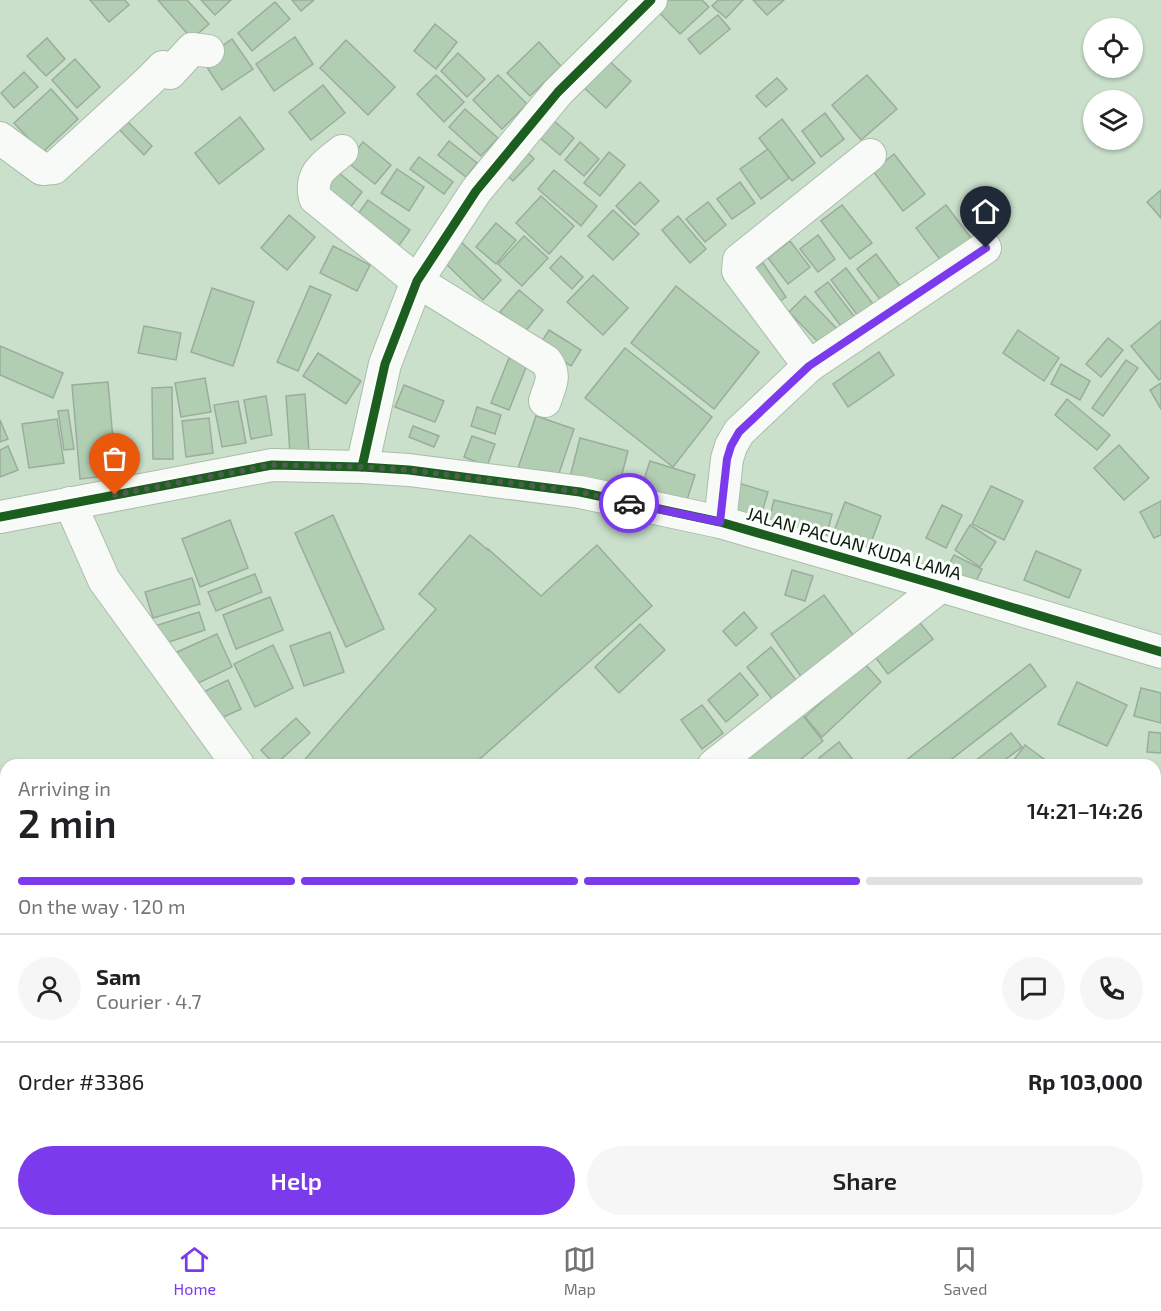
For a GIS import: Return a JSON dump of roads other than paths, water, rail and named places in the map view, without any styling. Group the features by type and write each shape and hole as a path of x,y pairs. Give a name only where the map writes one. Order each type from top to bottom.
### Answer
{"street":[{"path":"362,467 385,364 417,281 476,191 558,92 651,0"},
{"path":"0,138 42,168 54,168 163,68 170,73 192,49 208,51"},
{"path":"342,151 319,171 314,180 315,198 417,281 546,361 552,369 552,376 544,400"},
{"path":"809,366 738,271 739,260 870,155"},
{"path":"720,522 727,459 739,432 809,366 986,248"},
{"name":"JALAN PACUAN KUDA LAMA","path":"0,518 272,465 409,470 580,492 720,522 1161,652"},
{"path":"70,503 104,580 233,759"},
{"path":"722,759 941,586"}]}
